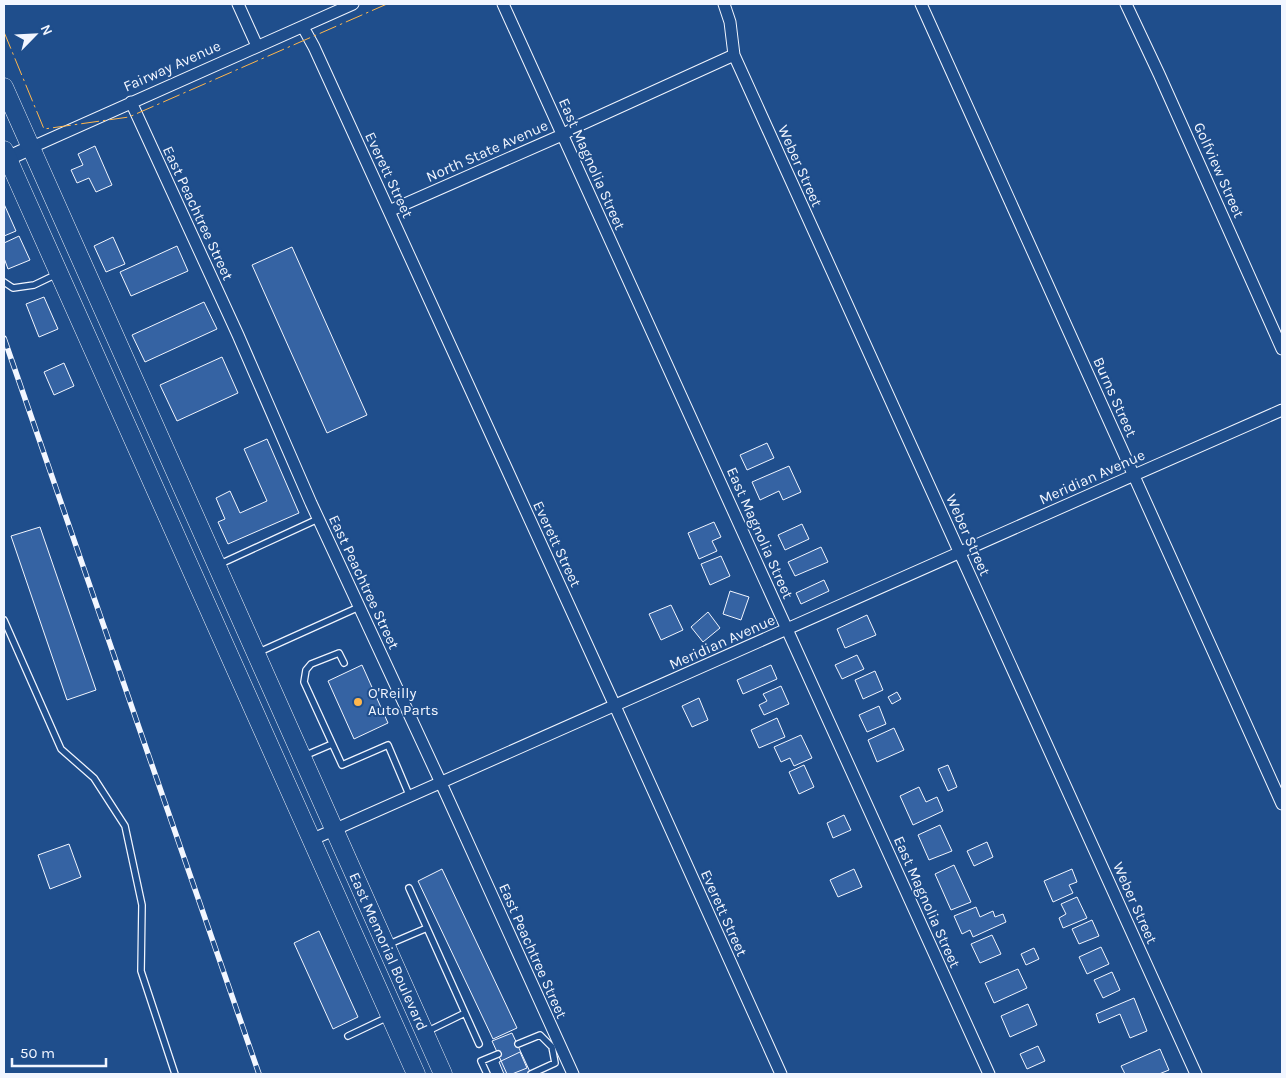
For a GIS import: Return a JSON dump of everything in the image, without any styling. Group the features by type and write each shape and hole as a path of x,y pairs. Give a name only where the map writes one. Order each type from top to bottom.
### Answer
{"main road":[{"name":"East Memorial Boulevard","path":"4,87 442,1074"},
{"name":"East Memorial Boulevard","path":"5,156 416,1074"},
{"path":"158,499 181,489"},
{"path":"391,1019 424,1074"}],"street":[{"path":"238,4 257,46"},
{"name":"Fairway Avenue","path":"5,156 30,148 353,4"},
{"name":"East Magnolia Street","path":"503,4 989,1074"},
{"name":"Weber Street","path":"724,4 730,22 734,55 1196,1074"},
{"name":"Burns Street","path":"921,4 1282,804"},
{"name":"Golfview Street","path":"1126,4 1282,349"},
{"name":"Everett Street","path":"303,27 314,47 615,706 781,1074"},
{"name":"North State Avenue","path":"388,211 562,135 734,55"},
{"name":"East Peachtree Street","path":"131,102 238,335 318,519 441,783 555,1045 573,1074"},
{"name":"Meridian Avenue","path":"311,840 1282,410"}],"lane":[{"path":"4,282 13,288 34,285 58,274"},
{"path":"216,566 318,519"},
{"path":"255,654 359,607"},
{"path":"4,620 61,749 94,778 125,826 142,905 142,971 175,1074"},
{"path":"344,663 339,653 311,664 306,670 304,682 342,765 388,745 410,797"},
{"path":"301,757 332,744"},
{"path":"409,888 479,1044"},
{"path":"385,946 427,928"},
{"path":"424,1033 465,1012"},
{"path":"348,1036 391,1019"},
{"path":"518,1044 540,1034 555,1045 555,1063 531,1074"},
{"path":"487,1074 481,1061 498,1054"}],"building":[{"path":"95,146 112,185 96,192 89,178 77,183 71,170 83,165 78,154"},
{"path":"4,204 16,231 4,236"},
{"path":"19,236 30,260 8,269 4,258 4,243"},
{"path":"113,237 125,264 106,272 94,246"},
{"path":"177,246 188,271 131,296 120,272"},
{"path":"292,247 367,415 327,433 252,265"},
{"path":"44,297 58,329 39,337 26,304"},
{"path":"204,302 217,329 145,362 132,335"},
{"path":"222,357 238,393 177,421 160,385"},
{"path":"64,363 74,386 54,395 44,372"},
{"path":"267,439 299,513 228,544 218,522 225,519 216,498 230,491 240,513 267,501 244,449"},
{"path":"767,443 774,458 747,470 740,455"},
{"path":"789,466 801,492 783,500 779,491 760,500 752,482"},
{"path":"714,522 721,537 712,541 717,551 699,559 688,533"},
{"path":"802,524 809,539 785,550 778,535"},
{"path":"40,527 96,690 67,700 11,536"},
{"path":"821,547 828,562 795,576 788,562"},
{"path":"721,556 730,576 710,585 701,564"},
{"path":"824,580 829,591 801,604 796,593"},
{"path":"730,591 749,597 741,620 723,614"},
{"path":"671,605 683,630 661,640 649,614"},
{"path":"708,612 720,628 703,642 691,627"},
{"path":"867,615 876,635 845,648 837,629"},
{"path":"857,655 864,669 842,679 835,665"},
{"name":"O'Reilly Auto Parts","path":"362,665 388,723 354,739 328,681"},
{"path":"771,665 777,679 743,694 737,680"},
{"path":"875,671 883,690 863,699 855,680"},
{"path":"781,686 789,704 764,715 759,705 767,701 763,694"},
{"path":"897,692 901,699 892,704 888,697"},
{"path":"699,698 708,720 692,727 682,706"},
{"path":"879,706 886,724 867,732 859,715"},
{"path":"777,718 785,737 759,748 751,730"},
{"path":"894,728 904,750 877,762 868,740"},
{"path":"801,735 812,758 794,766 790,758 781,762 774,747"},
{"path":"804,765 814,787 799,794 789,772"},
{"path":"948,765 957,787 948,791 938,769"},
{"path":"919,787 926,802 937,797 943,811 913,825 900,796"},
{"path":"844,815 851,830 833,838 827,823"},
{"path":"940,825 952,851 929,860 918,835"},
{"path":"987,842 993,857 974,866 967,851"},
{"path":"69,844 81,877 50,889 38,855"},
{"path":"954,865 971,902 951,910 935,874"},
{"path":"442,869 517,1028 493,1039 418,881"},
{"path":"854,869 862,887 838,897 830,880"},
{"path":"1072,869 1077,882 1069,885 1073,893 1053,902 1044,881"},
{"path":"1077,897 1087,918 1063,928 1059,918 1066,914 1061,904"},
{"path":"976,907 980,917 993,911 995,917 1003,914 1006,922 973,937 970,930 962,934 954,916"},
{"path":"1092,920 1099,936 1079,944 1072,929"},
{"path":"319,931 358,1017 333,1029 294,943"},
{"path":"992,935 1001,954 980,963 971,944"},
{"path":"1101,947 1109,964 1087,974 1079,957"},
{"path":"1034,948 1039,959 1026,965 1021,954"},
{"path":"1018,969 1027,988 994,1003 985,983"},
{"path":"1112,972 1120,990 1103,998 1094,980"},
{"path":"1134,998 1147,1031 1130,1038 1120,1014 1099,1023 1096,1014"},
{"path":"1028,1004 1037,1025 1010,1037 1001,1016"},
{"path":"512,1033 531,1074 507,1074 492,1041"},
{"path":"1038,1046 1045,1061 1027,1069 1020,1054"},
{"path":"1160,1049 1169,1070 1159,1074 1125,1074 1121,1066"},
{"path":"520,1052 527,1068 512,1074 504,1074 499,1062"}],"railway":[{"path":"4,338 259,1074"}],"power":[{"path":"4,32 44,129 129,117 387,4"}],"place":[{"name":"O'Reilly Auto Parts","path":"358,702"}]}
